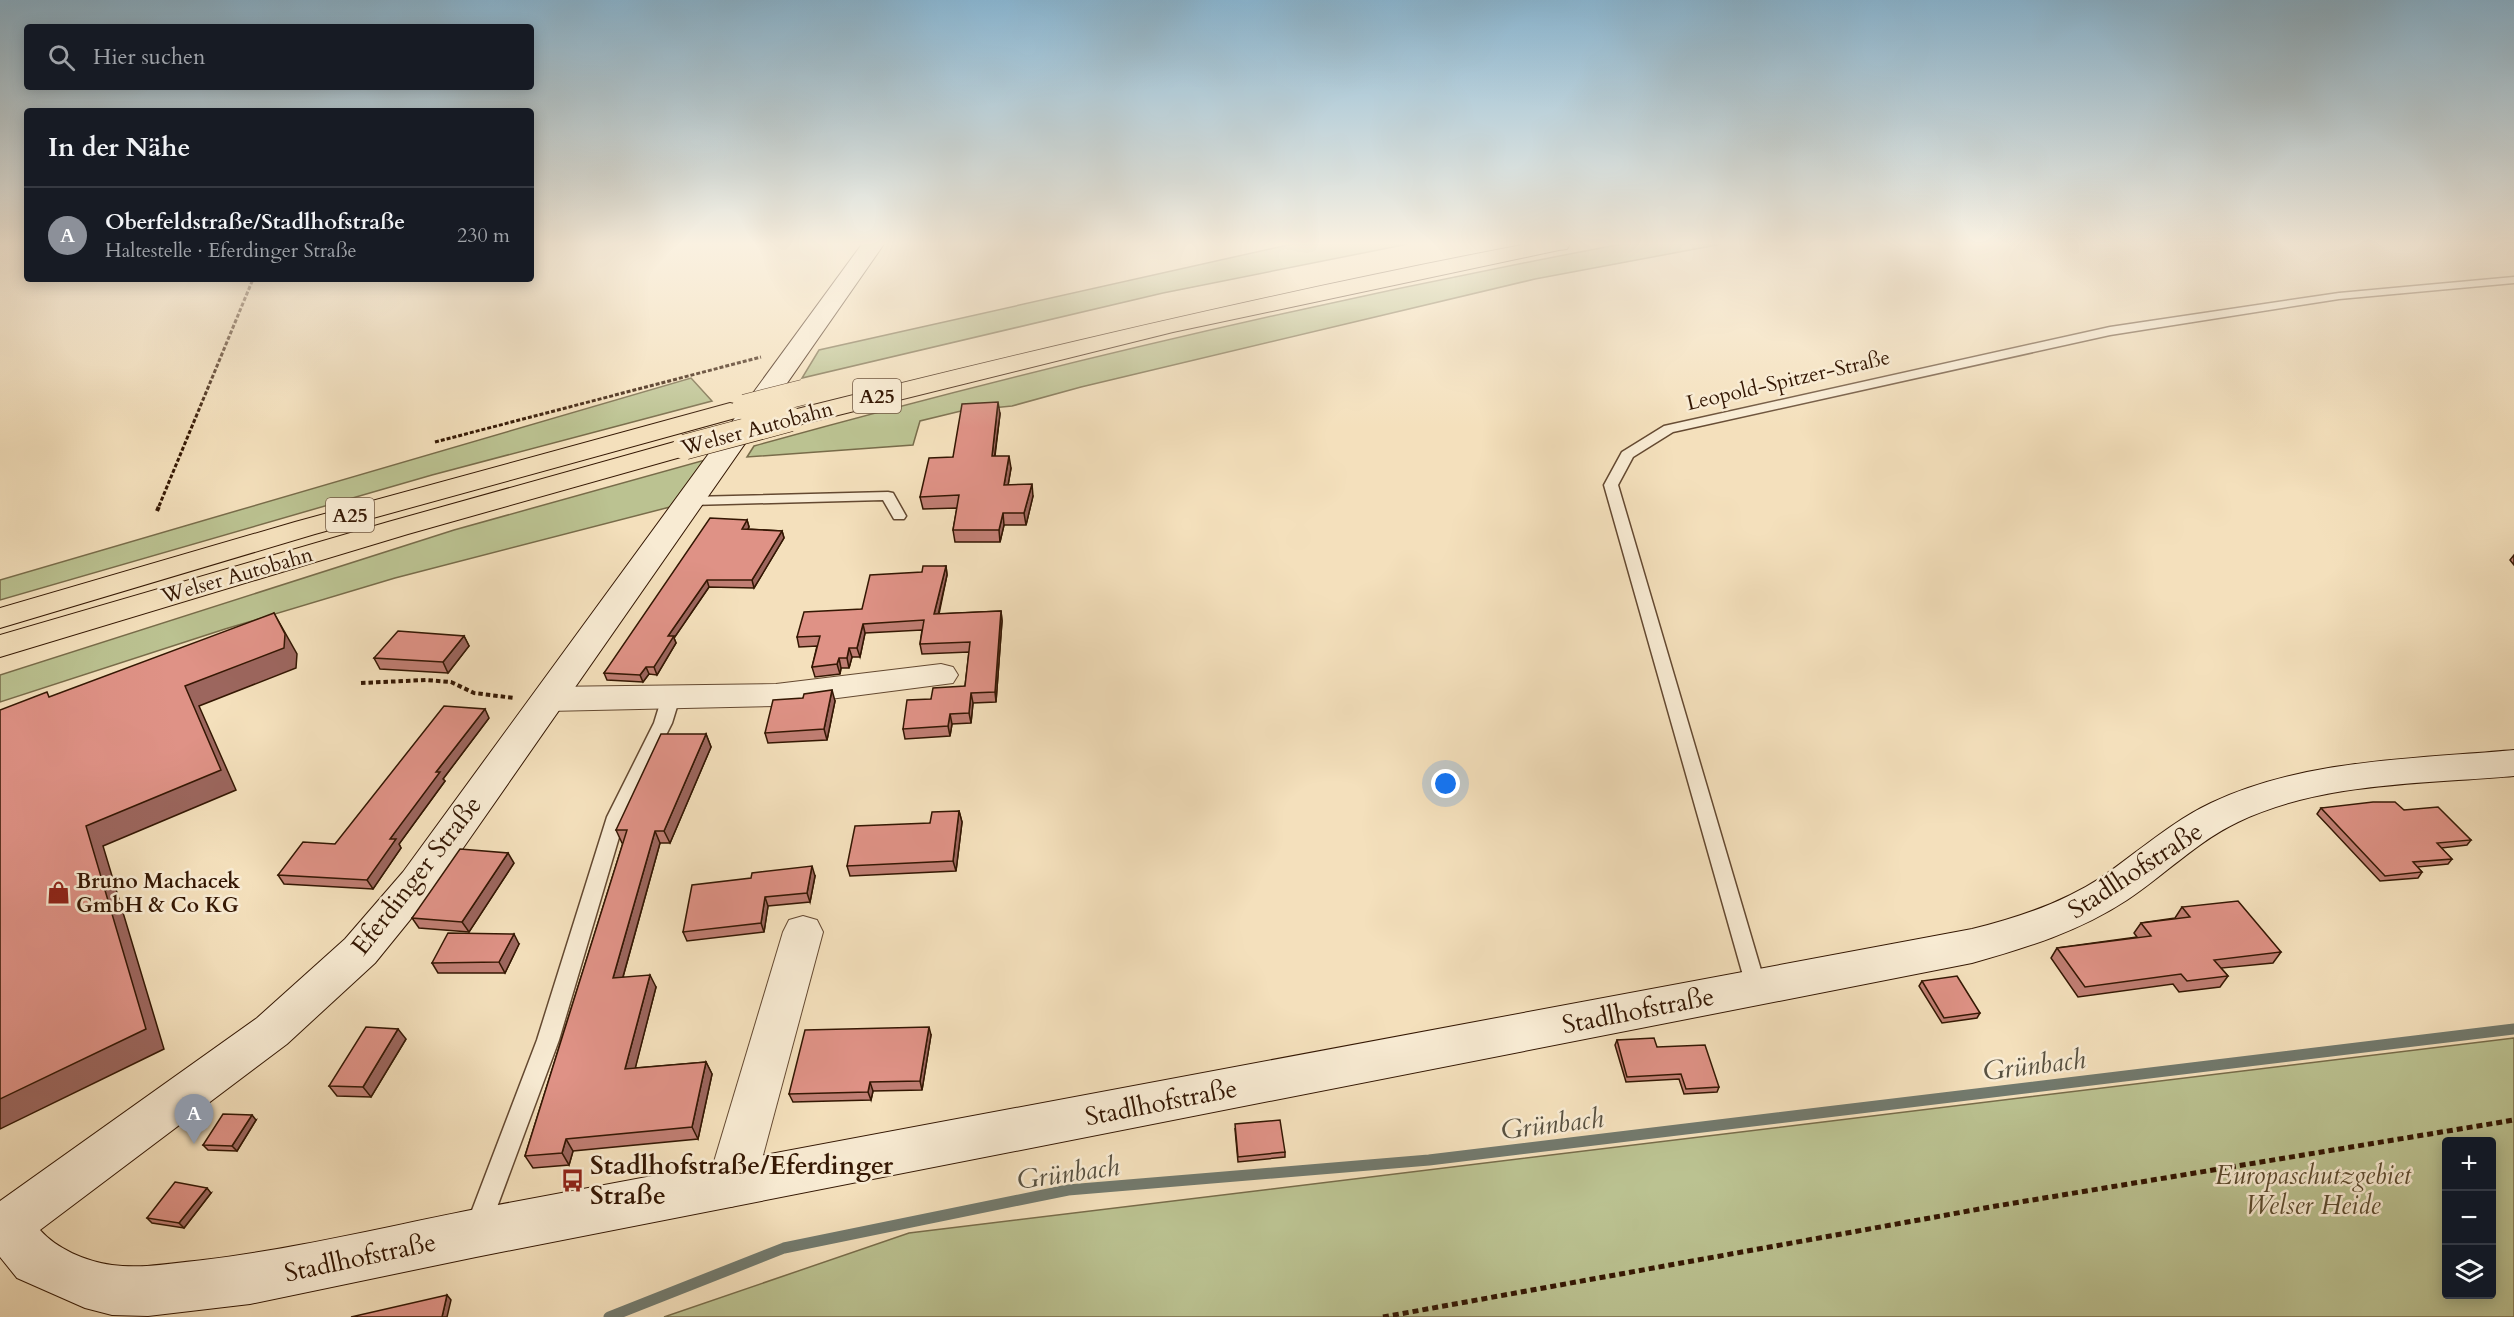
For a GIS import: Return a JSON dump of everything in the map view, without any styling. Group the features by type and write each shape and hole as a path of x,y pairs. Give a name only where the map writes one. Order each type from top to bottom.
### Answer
{"highway":[{"name":"Welser Autobahn","path":"0,618 305,528 701,419 827,386 1165,305"},
{"name":"Welser Autobahn","path":"0,646 685,447 965,374 1182,322 1262,305"},
{"path":"0,652 105,614"}],"street":[{"name":"Eferdinger Straße","path":"3,1229 272,1031 360,951 417,883 830,305"},
{"path":"548,699 776,695 941,675"},
{"name":"Stadlhofstraße","path":"3,1229 35,1261 85,1283 112,1290 139,1304 476,1233 1972,946 2021,934 2071,915 2113,889 2185,836 2226,812 2264,798 2311,785 2514,763"},
{"path":"731,1185 803,932"}],"lane":[{"name":"Leopold-Spitzer-Straße","path":"1755,987 1611,485 1627,455 1669,429 2110,331 2277,305"},
{"path":"691,501 888,496 900,516"},
{"path":"476,1233 548,1040 616,817 663,723 671,697"}],"path":[{"path":"157,511 242,305"},
{"path":"435,442 773,353 797,352"},
{"path":"361,683 426,680 452,682 474,693 548,699"},
{"path":"1383,1317 1523,1294 1730,1253 1998,1206 2407,1140 2514,1120"}],"green space":[{"path":"1018,305 1110,305 802,378 819,350"},
{"path":"1321,305 1424,305 1081,387 1012,406 961,411 920,421 913,445 747,457 754,446 970,388"},
{"path":"691,378 712,401 432,475 0,600 0,580"},
{"path":"705,460 670,507 395,578 225,629 0,702 0,675 454,530"},
{"name":"Europaschutzgebiet Welser Heide","path":"2514,1038 2514,1317 664,1317 909,1233"}],"building":[{"path":"998,402 992,456 1009,456 1004,485 1032,484 1024,513 1003,513 999,530 953,530 959,495 920,497 929,458 953,457 962,404"},
{"path":"710,518 747,520 742,529 782,531 752,580 707,580 668,636 674,636 654,667 646,667 640,675 604,673"},
{"path":"923,566 946,566 934,614 1001,611 995,692 971,693 969,713 950,714 948,726 903,729 907,700 931,699 933,688 965,686 970,642 920,644 924,620 863,624 857,648 849,648 847,658 839,658 837,664 812,667 820,636 797,637 804,612 862,609 870,575 922,572"},
{"name":"Bruno Machacek GmbH & Co KG","path":"274,613 285,634 284,648 185,686 221,770 86,826 146,1029 0,1099 0,710 47,692 49,697"},
{"path":"398,631 464,636 443,662 374,658"},
{"path":"832,690 824,729 765,733 773,700 803,698 804,694"},
{"path":"444,706 485,709 436,772 440,772 390,839 396,839 367,880 278,875 303,842 335,844"},
{"path":"661,734 706,734 664,831 655,831 613,978 650,975 625,1069 706,1062 692,1127 566,1139 562,1153 525,1156 627,830 616,830"},
{"path":"2395,802 2404,810 2438,807 2471,840 2437,843 2452,859 2413,862 2422,872 2385,876 2321,808"},
{"path":"959,811 953,861 847,866 855,826 930,823 932,812"},
{"path":"460,849 508,853 462,922 412,918"},
{"path":"812,866 807,893 765,897 761,923 683,932 692,885 751,878 752,873"},
{"path":"2238,901 2281,952 2214,960 2228,976 2187,981 2181,974 2085,987 2057,948 2151,936 2141,923 2190,917 2182,907"},
{"path":"448,933 514,934 499,962 432,963"},
{"path":"1957,976 1980,1013 1944,1018 1922,981"},
{"path":"366,1027 398,1029 363,1087 329,1086"},
{"path":"929,1027 920,1081 870,1082 868,1092 789,1094 805,1030"},
{"path":"1654,1038 1657,1047 1705,1045 1719,1087 1686,1089 1681,1074 1627,1077 1617,1040"},
{"path":"223,1114 252,1115 232,1146 203,1145"},
{"path":"1280,1120 1285,1152 1238,1157 1235,1124"},
{"path":"175,1182 207,1188 179,1223 147,1218"},
{"path":"447,1295 442,1317 351,1317"}],"waterway":[{"name":"Grünbach","path":"609,1317 784,1248 1068,1190 1429,1160 2514,1029"}],"place":[{"name":"Bruno Machacek GmbH & Co KG","path":"58,893"},
{"name":"Oberfeldstraße/Stadlhofstraße","path":"194,1144"},
{"name":"Stadlhofstraße/Eferdinger Straße","path":"572,1180"}]}
